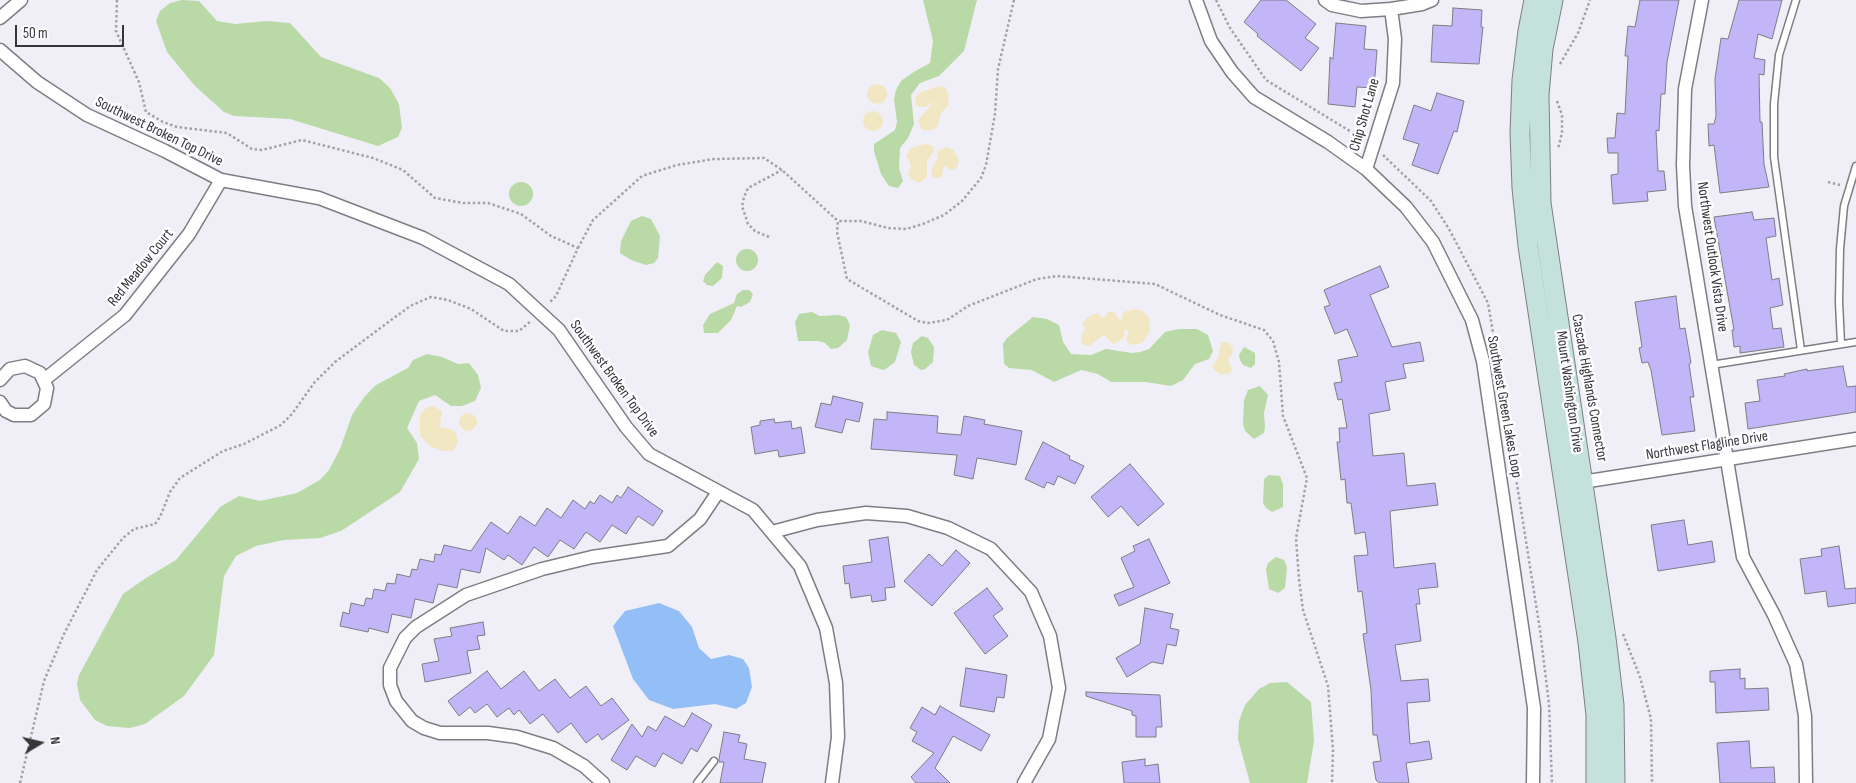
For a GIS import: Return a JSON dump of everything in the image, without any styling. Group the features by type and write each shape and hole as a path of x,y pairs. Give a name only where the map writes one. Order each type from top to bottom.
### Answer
{"main road":[{"name":"Mount Washington Drive","path":"1534,0 1522,80 1520,133 1522,188 1528,246 1614,705 1615,783"},
{"name":"Mount Washington Drive","path":"1553,0 1543,49 1539,95 1541,203 1573,483 1596,715 1596,783"}],"street":[{"path":"0,18 21,0"},
{"name":"Southwest Green Lakes Loop","path":"1196,0 1212,42 1232,72 1254,97 1328,142 1366,169 1406,206 1433,242 1472,320 1483,361 1534,708 1532,783"},
{"path":"1325,0 1332,5 1361,11 1391,9 1422,4 1432,0"},
{"name":"Northwest Outlook Vista Drive","path":"1702,0 1685,89 1683,165 1685,206 1743,557 1774,614 1796,664 1806,716 1806,783"},
{"name":"Chip Shot Lane","path":"1366,169 1393,82 1395,39 1391,9"},
{"name":"Southwest Broken Top Drive","path":"0,50 37,82 86,115 165,151 221,180 319,198 423,238 509,284 559,330 626,427 649,454 753,510 800,566 826,628 836,683 838,737 832,783"},
{"name":"Red Meadow Court","path":"44,380 125,315 189,234 221,180"},
{"path":"0,380 10,369 25,366 40,373 44,380 47,396 44,404 31,415 14,415 6,411 0,402"},
{"name":"Northwest Flagline Drive","path":"1573,483 1856,439"},
{"path":"604,783 584,766 553,748 517,737 488,733 440,733 424,728 412,721 396,701 390,685 390,668 405,638 416,627 466,595 542,569 592,557 668,546 700,519 718,492"},
{"path":"772,532 817,520 866,513 899,515 948,528 991,549 1031,592 1050,636 1059,688 1049,739 1024,783"}],"lane":[{"path":"1796,0 1779,55 1774,104 1774,157 1801,350"},
{"path":"1841,344 1839,302 1840,249 1844,206 1856,166"},
{"path":"1711,365 1856,342"},
{"path":"697,783 714,761"}],"path":[{"path":"117,0 116,31 139,82 146,112 163,122 177,127 227,133 252,149 262,150 302,140 373,158 403,170 435,198 463,203 488,202 521,214 551,236 578,248"},
{"path":"20,783 44,681 64,634 93,578 123,538 134,529 155,524 160,517 170,492 180,478 223,451 244,444 281,425 292,414 314,383 335,362 410,306 431,297 448,300 471,309 504,331 519,331 556,296 593,220 642,176 676,165 714,159 764,158 782,170 838,221 861,221 897,228 923,224 944,215 962,201 981,178 986,165 993,122 998,69 1014,0"},
{"path":"1216,0 1230,28 1266,80 1374,146 1431,201 1449,228 1488,303 1498,365"},
{"path":"1556,70 1578,33 1590,0"},
{"path":"1555,156 1562,133 1562,115 1556,97"},
{"path":"769,237 755,231 748,224 742,206 748,188 782,170"},
{"path":"838,221 836,232 847,279 918,321 937,323 990,296 1037,279 1057,276 1155,284 1220,315 1264,330 1273,340 1279,362 1284,404 1283,416 1307,478 1296,538 1299,579 1303,610 1328,686 1333,750 1332,783"},
{"path":"1504,404 1540,630 1549,704 1552,783"},
{"path":"1620,629 1640,677 1651,720 1652,783"}],"green space":[{"path":"182,0 199,1 217,21 235,24 267,21 290,23 321,57 379,78 390,88 399,104 402,128 398,137 378,146 290,119 234,116 224,112 195,86 167,52 156,21 160,11 170,3"},
{"path":"923,0 977,0 964,51 939,76 920,83 911,95 914,124 908,138 900,148 899,168 903,181 898,188 889,186 881,174 874,151 874,144 895,130 897,122 894,99 901,81 930,63 933,41"},
{"path":"521,182 526,183 532,189 532,199 526,205 521,206 516,205 510,199 509,194 510,189 516,183"},
{"path":"642,216 651,219 660,236 658,258 654,263 646,265 631,260 620,253 621,241 631,221"},
{"path":"747,249 757,256 758,260 751,270 747,271 737,264 736,260 743,250"},
{"path":"717,262 723,266 722,278 713,286 707,285 703,281 705,275"},
{"path":"743,290 749,290 753,294 750,302 741,307 737,306 731,320 718,333 704,333 703,325 710,314 734,303 737,294"},
{"path":"812,312 820,316 838,315 846,317 850,325 847,340 838,348 831,349 825,343 818,341 798,341 795,322 799,314"},
{"path":"1033,317 1047,319 1059,325 1063,342 1071,354 1091,355 1106,349 1132,353 1140,352 1149,349 1165,332 1179,329 1197,329 1208,335 1213,351 1209,359 1195,364 1183,380 1171,386 1146,382 1111,382 1098,374 1081,370 1054,382 1032,370 1009,368 1004,364 1003,344 1007,338"},
{"path":"882,330 896,333 901,342 895,362 884,370 871,366 868,352 873,335"},
{"path":"922,336 928,338 934,347 933,362 921,370 914,365 911,352 913,343"},
{"path":"1244,347 1255,353 1255,364 1251,368 1243,365 1240,360 1239,355"},
{"path":"427,354 442,357 458,364 469,363 478,375 481,388 475,401 462,406 451,406 435,395 419,401 407,428 417,443 419,459 400,492 341,531 320,538 284,540 256,546 236,556 224,576 214,655 184,696 145,724 130,728 107,726 95,720 80,700 77,684 79,675 123,594 176,560 220,507 239,496 260,501 297,493 320,480 329,470 340,449 352,415 365,396 376,385 408,368 413,360"},
{"path":"1260,386 1268,395 1264,413 1265,427 1264,433 1254,439 1245,431 1243,424 1244,400 1248,390"},
{"path":"1269,475 1280,476 1283,484 1283,507 1272,512 1263,503 1264,479"},
{"path":"1276,557 1284,560 1287,567 1285,588 1278,593 1269,589 1266,569 1268,563"},
{"path":"1287,682 1311,702 1314,741 1307,783 1250,783 1238,739 1239,721 1245,705 1259,689 1270,683"}],"sand":[{"path":"877,84 884,87 887,94 884,101 877,104 870,101 867,94 870,87"},
{"path":"939,86 945,87 949,95 948,106 941,113 938,126 933,130 922,130 918,120 932,104 931,102 926,107 919,107 916,105 915,98 921,92"},
{"path":"873,111 880,114 883,121 880,128 873,131 866,128 863,121 866,114"},
{"path":"926,144 933,146 934,151 927,161 927,177 919,183 911,179 908,174 911,165 906,155 911,148"},
{"path":"947,147 953,150 959,160 957,168 952,170 944,166 942,177 934,178 931,174 937,160 938,151"},
{"path":"1136,309 1143,311 1149,318 1150,332 1142,343 1133,345 1127,342 1126,338 1129,332 1125,329 1123,338 1117,343 1113,344 1106,336 1102,336 1089,346 1082,344 1081,336 1085,330 1082,324 1088,317 1097,313 1103,318 1108,312 1114,312 1121,322 1123,312"},
{"path":"1228,342 1233,348 1232,354 1228,359 1232,369 1230,373 1220,375 1212,367 1218,358 1221,343"},
{"path":"433,406 442,411 440,427 451,429 456,433 458,443 453,451 443,451 430,446 420,436 420,415 426,408"},
{"path":"468,413 474,416 477,422 474,428 468,431 462,428 459,422 462,416"}],"water":[{"path":"659,603 679,611 692,627 699,648 711,659 729,655 743,659 749,668 752,687 746,703 736,709 715,704 673,709 649,700 633,679 613,626 625,611"}],"building":[{"path":"1261,0 1286,0 1316,24 1305,38 1319,48 1301,71 1257,36 1258,34 1244,22"},
{"path":"1640,0 1679,0 1667,62 1665,94 1661,94 1659,131 1656,130 1658,171 1664,171 1666,190 1647,192 1648,201 1613,204 1611,175 1618,174 1618,153 1608,153 1607,138 1615,138 1617,113 1625,114 1628,56 1625,56 1628,26 1635,27"},
{"path":"1739,0 1782,0 1772,39 1758,34 1754,58 1765,60 1764,75 1759,74 1760,122 1762,122 1764,164 1769,187 1720,193 1714,145 1709,146 1708,124 1714,124 1716,116 1715,79 1721,38 1728,39"},
{"path":"1453,8 1482,10 1481,27 1483,27 1479,64 1431,62 1433,25 1452,26"},
{"path":"1336,23 1366,26 1364,49 1377,50 1374,88 1357,87 1355,107 1328,104 1330,57 1333,59"},
{"path":"1437,93 1464,101 1457,132 1454,131 1438,174 1412,165 1419,144 1403,139 1414,105 1431,111"},
{"path":"1752,212 1754,220 1774,218 1776,236 1766,238 1772,280 1779,278 1783,305 1770,308 1773,329 1781,328 1784,347 1740,353 1740,346 1734,347 1732,330 1734,330 1714,217"},
{"path":"1380,266 1389,287 1370,295 1392,347 1420,342 1424,361 1403,364 1406,378 1385,382 1390,410 1369,414 1373,456 1404,453 1407,486 1435,483 1438,505 1390,511 1394,568 1435,563 1438,587 1418,589 1420,604 1416,604 1421,641 1395,645 1401,681 1428,679 1430,701 1407,703 1410,744 1429,741 1432,759 1406,763 1409,783 1379,783 1376,780 1373,762 1381,761 1377,735 1373,735 1371,690 1363,634 1367,633 1366,623 1362,591 1358,592 1354,556 1368,555 1365,532 1355,534 1351,503 1347,503 1345,479 1341,480 1337,442 1340,442 1339,428 1347,428 1342,399 1338,400 1334,383 1342,382 1338,360 1358,356 1347,329 1335,334 1324,307 1330,305 1324,290"},
{"path":"1676,296 1680,329 1685,328 1691,363 1689,364 1694,397 1690,397 1695,431 1662,435 1651,370 1648,362 1642,363 1639,348 1642,347 1635,302"},
{"path":"1843,366 1847,387 1856,386 1856,412 1748,429 1745,403 1760,401 1757,380 1785,376 1784,374 1807,369 1807,371"},
{"path":"833,396 863,403 859,422 846,419 842,433 815,427 821,403 831,405"},
{"path":"887,412 938,416 937,433 961,435 964,416 985,420 984,424 1022,431 1016,465 977,458 973,479 954,475 957,455 871,449 874,419 887,420"},
{"path":"774,419 775,423 791,421 792,429 801,427 805,453 779,457 778,450 755,454 751,427 760,425 760,421"},
{"path":"1043,442 1070,456 1069,459 1084,466 1075,484 1058,476 1054,485 1047,482 1044,488 1025,479"},
{"path":"1130,464 1164,504 1138,526 1121,506 1108,517 1091,497"},
{"path":"628,487 663,511 653,526 638,516 626,534 612,525 600,542 586,532 574,549 560,540 548,557 534,547 522,565 508,555 504,560 486,548 480,573 461,569 457,588 438,584 433,603 415,599 411,618 392,614 388,633 369,628 368,632 340,626 343,612 349,614 351,603 364,606 366,598 372,599 374,589 385,591 387,583 395,584 397,574 410,577 412,569 417,570 420,559 434,562 435,554 441,555 444,545 471,551 491,522 508,534 520,516 535,526 547,508 561,518 573,500 585,509 590,501 594,504 600,495 612,503 617,495 621,498"},
{"path":"1684,520 1688,545 1712,541 1715,562 1658,571 1651,525"},
{"path":"888,537 895,587 885,588 886,600 872,602 871,595 851,598 849,583 845,584 843,566 872,562 869,540"},
{"path":"1149,539 1170,583 1119,606 1114,595 1134,587 1121,558 1135,551 1133,546"},
{"path":"1839,546 1845,589 1856,588 1856,603 1828,607 1826,591 1805,594 1800,559 1822,556 1821,549"},
{"path":"956,550 970,563 932,606 904,581 929,554 942,566"},
{"path":"987,588 1003,609 993,616 1008,636 985,654 954,613"},
{"path":"1145,608 1173,614 1170,628 1179,630 1176,646 1167,644 1163,664 1152,662 1127,677 1116,658 1140,644"},
{"path":"483,622 485,635 477,636 480,649 467,651 471,673 425,682 422,664 439,661 434,639 452,636 450,628"},
{"path":"966,668 1007,675 1004,698 997,697 994,712 960,706"},
{"path":"1740,669 1740,679 1745,678 1745,689 1768,688 1769,710 1716,713 1715,682 1710,682 1710,671"},
{"path":"487,671 501,689 524,671 539,691 555,679 570,698 586,686 601,706 612,698 629,720 602,740 598,734 586,743 571,723 558,733 543,714 530,724 519,710 514,715 509,708 497,717 487,704 475,713 470,707 459,716 448,701"},
{"path":"1086,692 1160,695 1162,727 1156,727 1156,737 1136,737 1136,716 1132,715 1132,711 1086,696"},
{"path":"940,706 990,735 981,751 953,736 935,768 950,783 916,783 911,777 934,753 912,741 917,732 910,728 922,707 935,715"},
{"path":"692,713 712,725 697,752 691,748 682,764 663,753 655,767 636,756 627,770 611,760 632,724 642,737 648,726 656,731 665,716 684,727"},
{"path":"724,732 740,735 738,742 747,744 744,759 766,763 762,783 720,783 724,762 719,762 719,759"},
{"path":"1749,741 1751,768 1774,767 1775,783 1720,783 1717,743"},
{"path":"1145,759 1145,766 1158,764 1160,783 1124,783 1122,762"}]}
